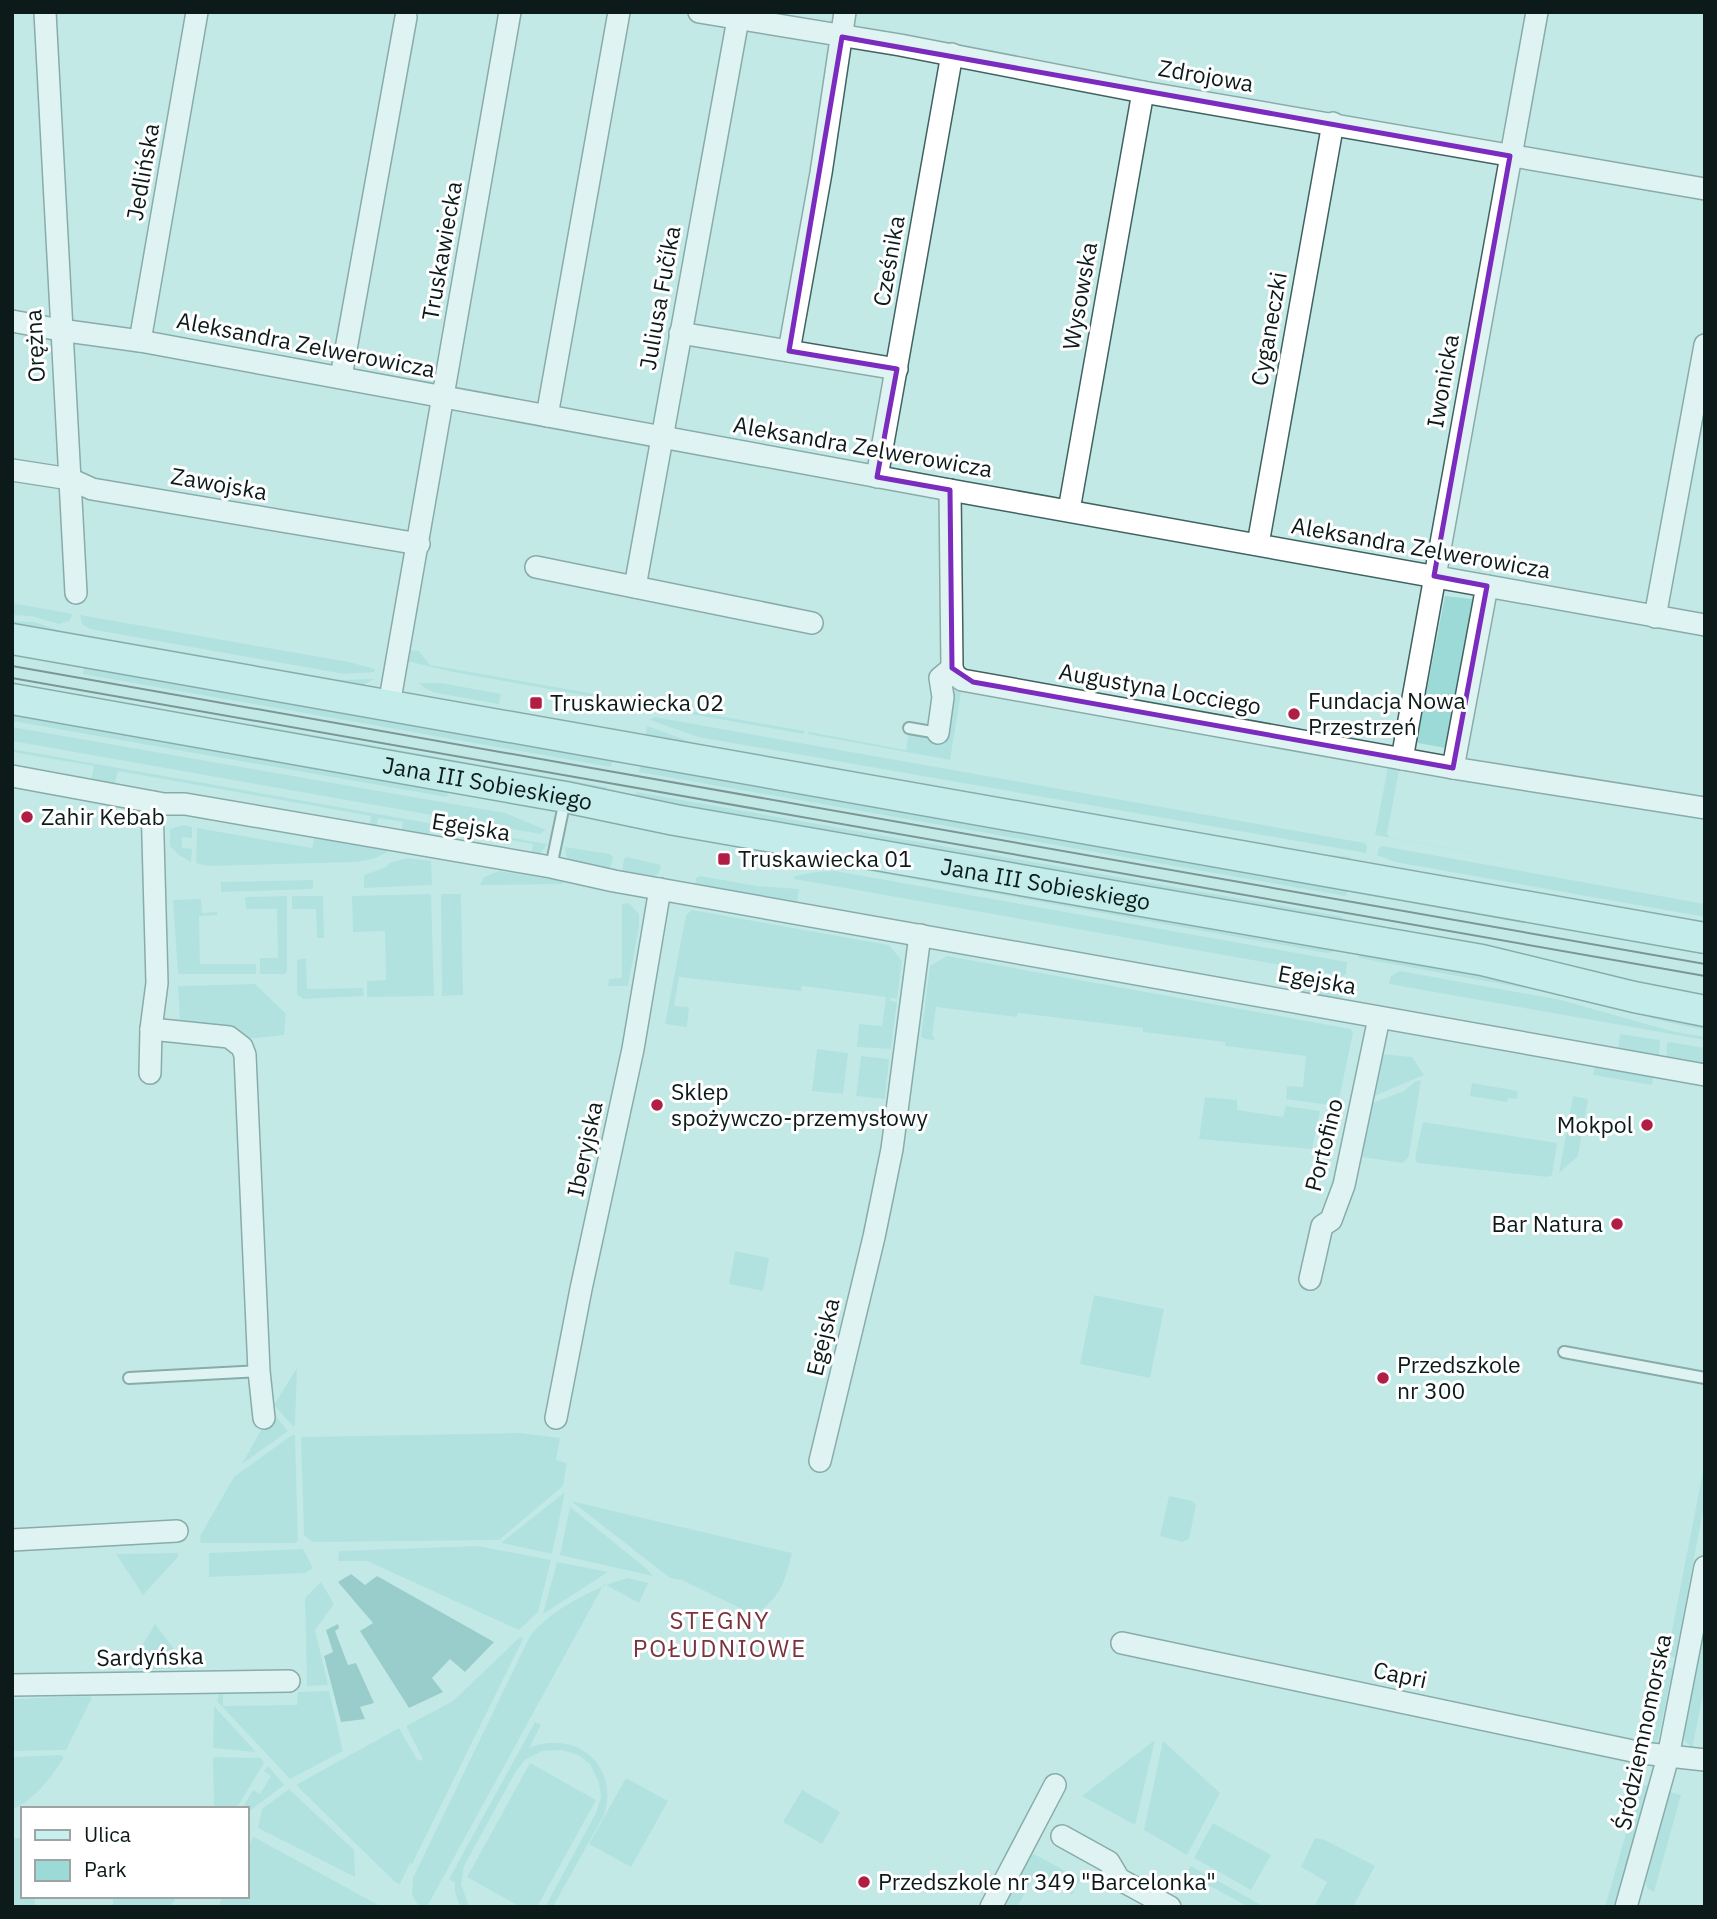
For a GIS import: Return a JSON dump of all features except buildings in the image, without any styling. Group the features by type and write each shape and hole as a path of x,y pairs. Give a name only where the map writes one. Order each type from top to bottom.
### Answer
{"main road":[{"path":"12,639 1705,938"},
{"name":"Jana III Sobieskiego","path":"12,699 565,797 664,818 1482,960 1634,997 1705,1011"}],"street":[{"name":"Orężna","path":"45,12 76,593"},
{"name":"Jedlińska","path":"140,341 197,12"},
{"name":"Truskawiecka","path":"389,705 510,12"},
{"path":"547,416 619,12"},
{"name":"Zdrojowa","path":"699,12 952,54 1143,92 1705,189"},
{"path":"789,351 845,12"},
{"name":"Iwonicka","path":"1402,760 1537,12"},
{"path":"341,377 406,17"},
{"name":"Juliusa Fučíka","path":"635,587 738,19"},
{"name":"Cześnika","path":"877,477 952,54"},
{"name":"Wysowska","path":"1069,510 1143,92"},
{"name":"Cyganeczki","path":"1258,544 1333,123"},
{"name":"Aleksandra Zelwerowicza","path":"12,321 341,377 877,477 1705,625"},
{"path":"680,333 897,369"},
{"path":"1655,617 1698,422 1705,345"},
{"name":"Zawojska","path":"12,470 69,479 92,489 419,544"},
{"path":"937,733 943,697 940,678 952,668 950,490"},
{"path":"536,566 811,623"},
{"path":"1453,768 1486,586"},
{"name":"Augustyna Locciego","path":"952,668 956,675 973,682 1402,760 1705,808"},
{"name":"Egejska","path":"12,776 152,802 185,804 551,867 660,889 1705,1075"},
{"path":"150,1073 151,1029 157,984 152,802"},
{"name":"Iberyjska","path":"556,1418 580,1289 633,1049 660,889"},
{"name":"Egejska","path":"820,1461 874,1237 892,1149 920,935"},
{"name":"Portofino","path":"1310,1279 1322,1226 1331,1220 1343,1185 1379,1018"},
{"path":"151,1029 229,1037 242,1047 245,1055 259,1371 264,1419"},
{"path":"12,1540 177,1531"},
{"name":"Śródziemnomorska","path":"1626,1907 1668,1757 1705,1567"},
{"name":"Capri","path":"1122,1643 1668,1757 1705,1760"},
{"name":"Sardyńska","path":"12,1685 289,1681"},
{"path":"991,1907 1055,1785"},
{"path":"1062,1836 1109,1862 1119,1879 1170,1907"}],"lane":[{"path":"909,728 937,733"},
{"path":"551,867 565,797"},
{"path":"1564,1352 1705,1378"},
{"path":"129,1378 259,1371"}],"highlighted area":[{"path":"842,37 1510,156 1434,576 1487,586 1453,768 973,682 952,668 950,490 877,477 897,369 789,351"}],"green space":[{"path":"1445,596 1472,599 1446,748 1417,741"},
{"path":"12,603 73,614 69,621 59,624 31,616 12,615"},
{"path":"80,615 349,662 375,669 374,672 344,674 90,629 82,624"},
{"path":"12,621 34,622 58,630 341,680 375,679 359,687 12,627"},
{"path":"408,650 419,651 430,665 804,731 804,734 453,672 407,661"},
{"path":"85,663 613,757 611,767 83,674"},
{"path":"419,683 441,683 501,694 499,704 436,693"},
{"path":"952,690 976,694 961,692 950,760 808,734 809,732 906,750 909,732 928,735"},
{"path":"12,710 399,780 448,793 447,797 12,721"},
{"path":"654,717 1365,843 1366,853 698,737 650,720"},
{"path":"252,724 607,787 606,794 251,729"},
{"path":"647,726 697,744 1350,857 1352,864 645,739"},
{"path":"12,727 505,813 546,830 540,834 12,741"},
{"path":"12,749 547,844 540,854 531,856 533,844 431,826 428,839 401,834 403,822 378,818 376,829 369,827 371,816 118,771 114,786 91,781 94,766 12,752"},
{"path":"641,762 1348,886 1346,896 639,772"},
{"path":"1388,767 1399,770 1387,834 1390,838 1375,835"},
{"path":"636,792 1339,916 1343,917 1342,923 634,800"},
{"path":"184,825 192,827 192,838 182,837 182,848 192,849 191,862 170,846 170,829"},
{"path":"197,828 312,848 315,835 389,851 376,858 357,862 208,866 196,863"},
{"path":"1382,846 1705,904 1705,917 1395,862 1377,855"},
{"path":"565,847 610,854 613,857 610,870 572,862 566,856"},
{"path":"799,855 1337,947 1333,952 1327,953 829,864 760,869 763,856"},
{"path":"627,857 661,865 659,873 651,878 622,872 624,859"},
{"path":"408,858 431,861 432,885 364,888 364,875 387,867 389,863"},
{"path":"499,871 563,881 563,884 480,885 484,877"},
{"path":"835,871 1347,962 1346,974 1343,976 794,879 795,876"},
{"path":"700,876 757,886 799,889 797,903 695,885 696,878"},
{"path":"313,880 313,889 221,892 221,882"},
{"path":"431,894 434,996 367,997 367,981 386,980 385,931 353,932 352,896"},
{"path":"441,894 461,894 463,995 442,996"},
{"path":"287,896 287,971 285,974 260,974 260,958 278,958 277,909 246,909 245,897"},
{"path":"292,896 323,896 324,938 317,938 316,909 292,909"},
{"path":"201,899 202,913 217,912 218,915 199,916 200,964 256,964 256,974 178,974 173,900"},
{"path":"629,903 639,914 639,927 628,986 608,986 609,979 622,978 622,904"},
{"path":"692,910 889,945 902,961 897,999 890,998 890,1001 897,1002 891,1049 857,1047 859,1024 882,1026 886,997 802,986 801,991 679,977 674,1006 689,1007 687,1027 665,1024 686,915"},
{"path":"1360,950 1705,1022 1705,1030 1575,997 1359,958"},
{"path":"947,956 1351,1029 1353,1033 1338,1104 1336,1106 1286,1099 1287,1086 1303,1087 1306,1056 1143,1032 1143,1028 1018,1013 1017,1017 936,1007 932,1036 934,1040 924,1039 921,1036 930,966"},
{"path":"306,959 307,989 363,988 364,996 303,999 297,994 297,961"},
{"path":"1400,971 1561,1000 1671,1031 1705,1037 1705,1040 1389,984 1391,976"},
{"path":"1301,977 1342,984 1342,1002 1298,994"},
{"path":"255,984 286,1014 284,1035 247,1039 180,1026 178,986"},
{"path":"1620,1034 1660,1040 1659,1056 1618,1050"},
{"path":"1667,1043 1705,1048 1705,1065 1666,1058"},
{"path":"817,1049 848,1053 843,1094 812,1091"},
{"path":"1381,1054 1412,1057 1424,1075 1372,1097"},
{"path":"861,1056 889,1059 885,1099 856,1096"},
{"path":"1595,1065 1654,1075 1652,1085 1593,1075"},
{"path":"1421,1080 1409,1156 1403,1163 1362,1157 1358,1143 1370,1104 1404,1091"},
{"path":"1472,1083 1518,1091 1517,1099 1508,1098 1507,1102 1470,1096"},
{"path":"1573,1096 1588,1099 1578,1156 1559,1173"},
{"path":"1205,1097 1237,1100 1237,1110 1283,1117 1286,1106 1320,1111 1312,1149 1199,1139"},
{"path":"1423,1122 1557,1143 1552,1175 1548,1177 1417,1163 1415,1158"},
{"path":"735,1251 769,1258 763,1291 729,1284"},
{"path":"1094,1295 1164,1309 1150,1378 1080,1364"},
{"path":"297,1368 295,1425 294,1427 274,1405"},
{"path":"272,1412 288,1431 242,1464 270,1414"},
{"path":"521,1433 560,1438 556,1460 567,1463 563,1486 499,1540 312,1542 304,1535 301,1437"},
{"path":"295,1435 296,1543 201,1543 200,1536 234,1477"},
{"path":"1705,1461 1705,1501 1675,1657 1667,1656"},
{"path":"565,1492 552,1554 502,1543 502,1542"},
{"path":"1169,1496 1192,1501 1196,1505 1189,1539 1182,1542 1160,1536"},
{"path":"571,1501 792,1553 784,1581 776,1596 754,1615 682,1580 670,1578"},
{"path":"570,1507 647,1569 653,1576 560,1555"},
{"path":"478,1546 551,1560 538,1612 519,1630 367,1561 338,1561 339,1551"},
{"path":"303,1549 313,1568 305,1573 209,1577 209,1553"},
{"path":"178,1553 178,1557 143,1595 116,1554"},
{"path":"557,1562 608,1572 543,1614"},
{"path":"628,1578 648,1583 639,1603 606,1585"},
{"path":"321,1582 334,1604 315,1630 328,1685 307,1686 305,1598"},
{"path":"602,1587 429,1907 419,1907 412,1895 413,1878 530,1636 562,1608"},
{"path":"1705,1621 1705,1685 1692,1749 1684,1739 1683,1731"},
{"path":"155,1624 187,1666 185,1669 128,1669"},
{"path":"520,1637 523,1639 412,1864 410,1863 400,1884 395,1882 296,1785 399,1728 418,1761 423,1759 406,1726 453,1701"},
{"path":"1665,1667 1673,1668 1657,1741 1649,1744"},
{"path":"329,1691 343,1751 290,1779 217,1701 219,1694 223,1694 223,1706 297,1705 298,1692"},
{"path":"92,1698 66,1750 12,1751 12,1699"},
{"path":"214,1706 256,1752 213,1748"},
{"path":"535,1722 541,1725 529,1748 546,1743 563,1743 578,1748 600,1767 606,1781 604,1815 553,1907 545,1907 596,1813 601,1797 599,1783 590,1764 578,1755 562,1750 542,1751 525,1760 516,1771 464,1866 461,1884 469,1907 460,1907 455,1883 449,1879"},
{"path":"1155,1740 1135,1825 1082,1796"},
{"path":"1163,1741 1220,1793 1187,1855 1144,1830"},
{"path":"12,1757 64,1757 41,1787 12,1809"},
{"path":"213,1757 261,1758 264,1763 237,1807 214,1807"},
{"path":"530,1763 596,1800 537,1907 521,1907 467,1877"},
{"path":"268,1766 284,1785 248,1812 248,1807 243,1807 253,1790 260,1794 271,1776 264,1771"},
{"path":"626,1778 668,1801 631,1867 589,1844"},
{"path":"1640,1784 1648,1786 1627,1864 1613,1907 1605,1907"},
{"path":"289,1789 354,1850 355,1877 258,1828 262,1809"},
{"path":"802,1790 840,1812 822,1844 783,1822"},
{"path":"1670,1792 1681,1795 1654,1892 1647,1888 1646,1882"},
{"path":"1213,1823 1271,1855 1251,1890 1194,1858"},
{"path":"253,1837 382,1907 218,1907 222,1898 248,1898 248,1848"},
{"path":"12,1838 21,1838 21,1898 35,1898 35,1907 12,1907"},
{"path":"1315,1838 1325,1840 1375,1866 1353,1907 1314,1907 1327,1882 1301,1867"},
{"path":"1030,1852 1081,1879 1072,1895 1048,1881 1045,1885 1033,1878 1017,1907 1000,1907"},
{"path":"1191,1866 1265,1907 1249,1907 1186,1873"},
{"path":"113,1898 176,1898 169,1907 113,1907"}],"shaded area":[{"path":"351,1574 365,1585 377,1576 494,1642 465,1672 450,1659 432,1678 443,1692 409,1708 360,1631 373,1623 338,1582"},
{"path":"338,1624 339,1628 335,1631 348,1665 356,1663 374,1703 360,1707 365,1719 341,1722 324,1656 333,1652 326,1630"}],"tram line":[{"path":"12,666 1705,964"},
{"path":"12,678 1705,976"}],"place":[{"name":"Truskawiecka 02","path":"536,703"},
{"name":"Fundacja Nowa Przestrzeń","path":"1294,714"},
{"name":"Zahir Kebab","path":"27,817"},
{"name":"Truskawiecka 01","path":"724,859"},
{"name":"Sklep spożywczo-przemysłowy","path":"657,1105"},
{"name":"Mokpol","path":"1647,1125"},
{"name":"Bar Natura","path":"1617,1224"},
{"name":"Przedszkole nr 300","path":"1383,1378"},
{"name":"Przedszkole nr 349 \"Barcelonka\"","path":"864,1882"}],"district":[{"name":"STEGNY POŁUDNIOWE","path":"720,1635"}]}
